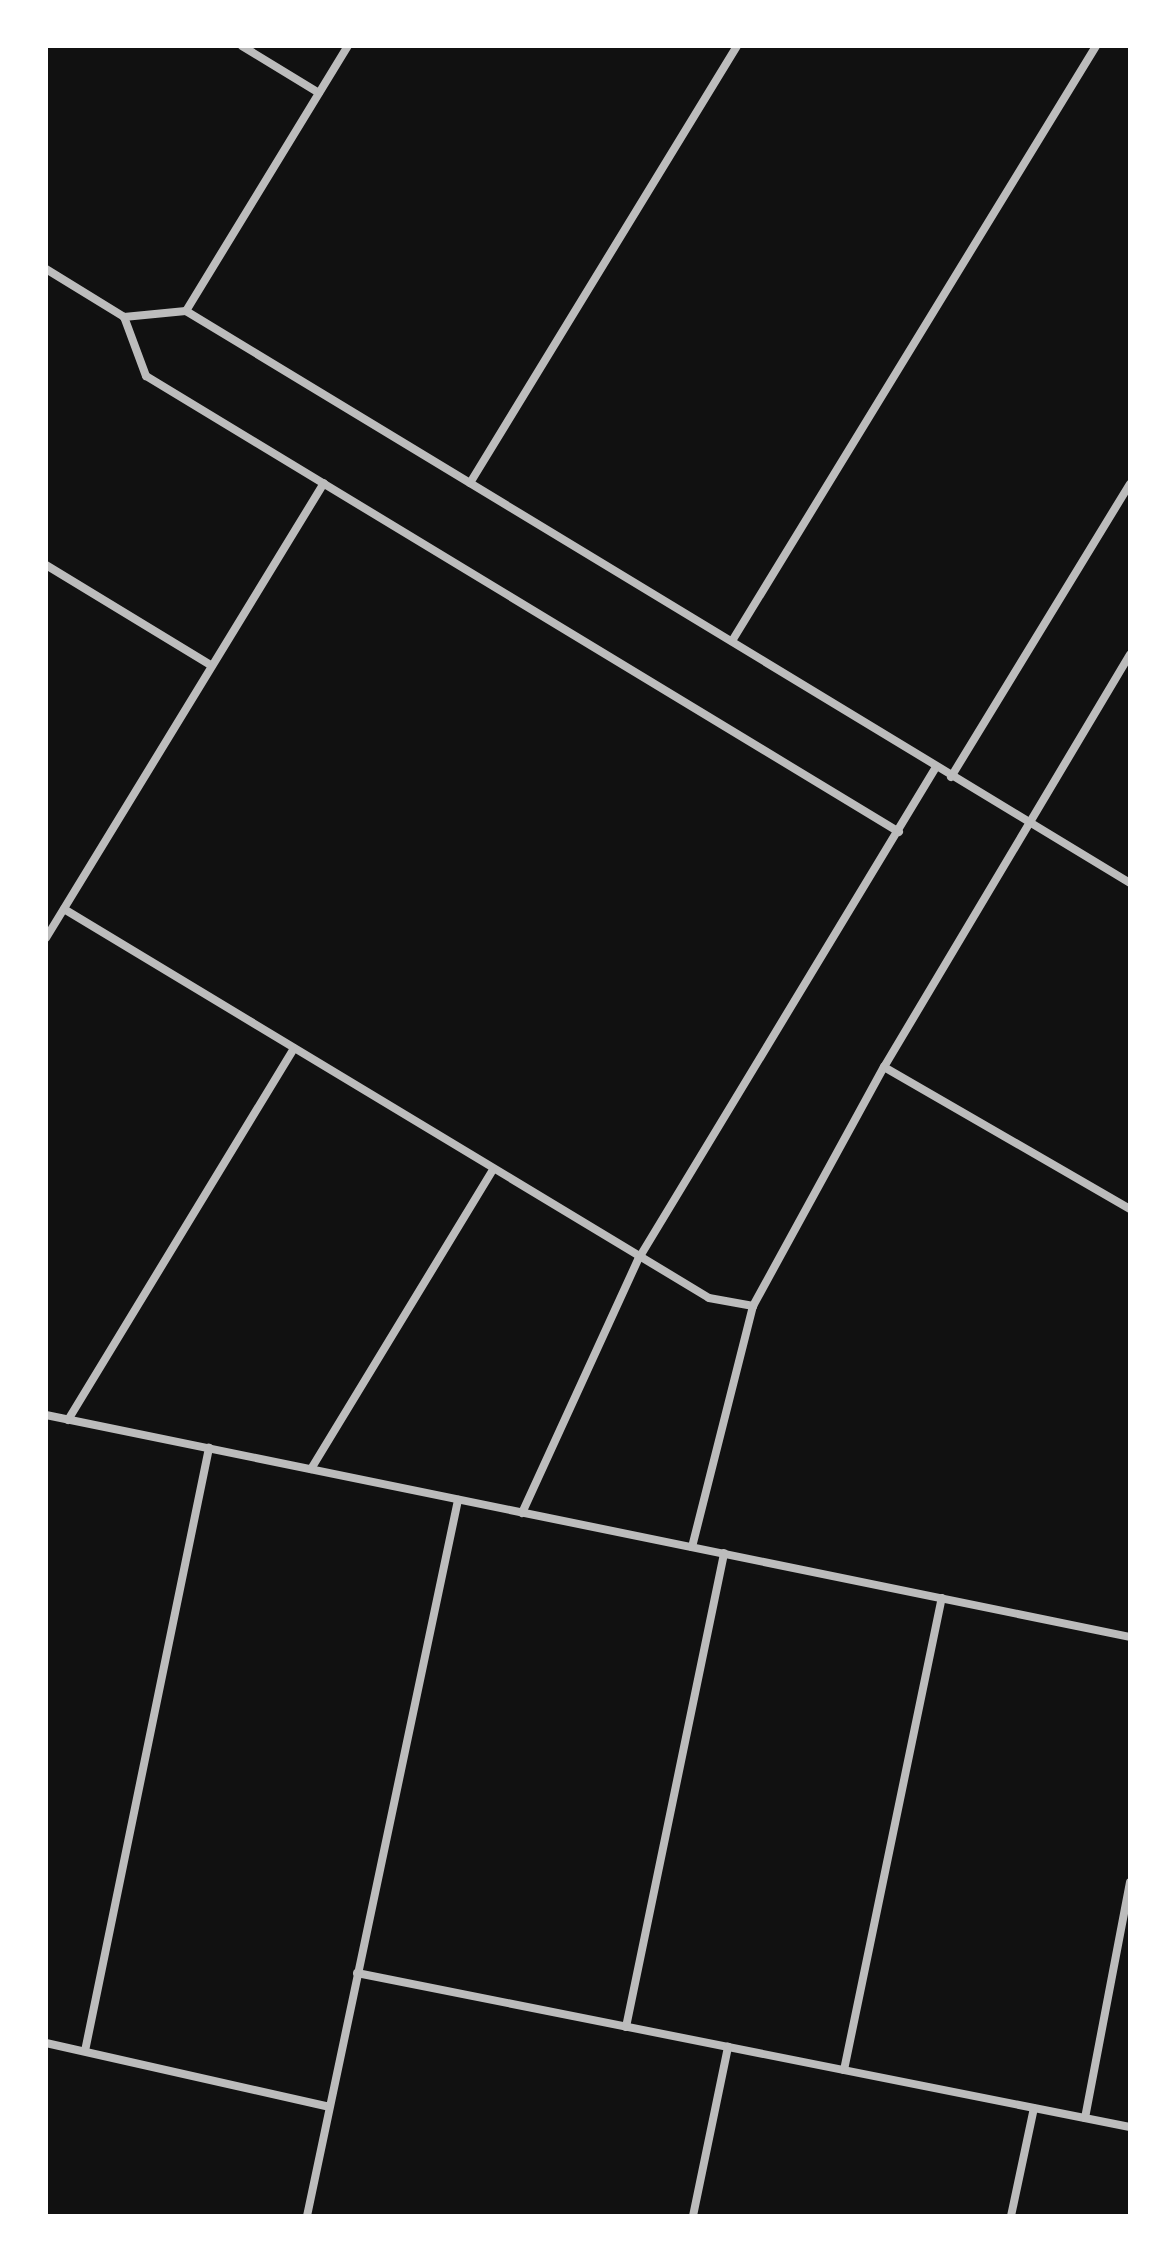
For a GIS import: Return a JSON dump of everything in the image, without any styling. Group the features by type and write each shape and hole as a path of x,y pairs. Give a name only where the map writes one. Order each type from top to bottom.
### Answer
{"street":[{"path":"242,46 319,93"},
{"path":"186,311 348,46"},
{"path":"470,483 737,46"},
{"path":"732,641 1095,46"},
{"path":"46,269 124,317 186,311 1130,883"},
{"path":"124,317 146,376 899,832"},
{"path":"46,938 324,483"},
{"path":"951,777 1130,484"},
{"path":"46,565 212,666"},
{"path":"692,1547 753,1306 884,1067 1028,821 1130,655"},
{"path":"522,1513 639,1258 936,767"},
{"path":"64,909 639,1258 709,1298 753,1306"},
{"path":"68,1420 294,1048"},
{"path":"884,1067 1130,1209"},
{"path":"311,1469 492,1171"},
{"path":"46,1415 1130,1637"},
{"path":"85,2051 209,1448"},
{"path":"307,2216 458,1500"},
{"path":"626,2027 724,1553"},
{"path":"844,2070 942,1598"},
{"path":"1085,2118 1130,1882"},
{"path":"357,1973 1130,2127"},
{"path":"46,2043 329,2107"},
{"path":"693,2216 728,2047"},
{"path":"1011,2216 1034,2108"}]}
